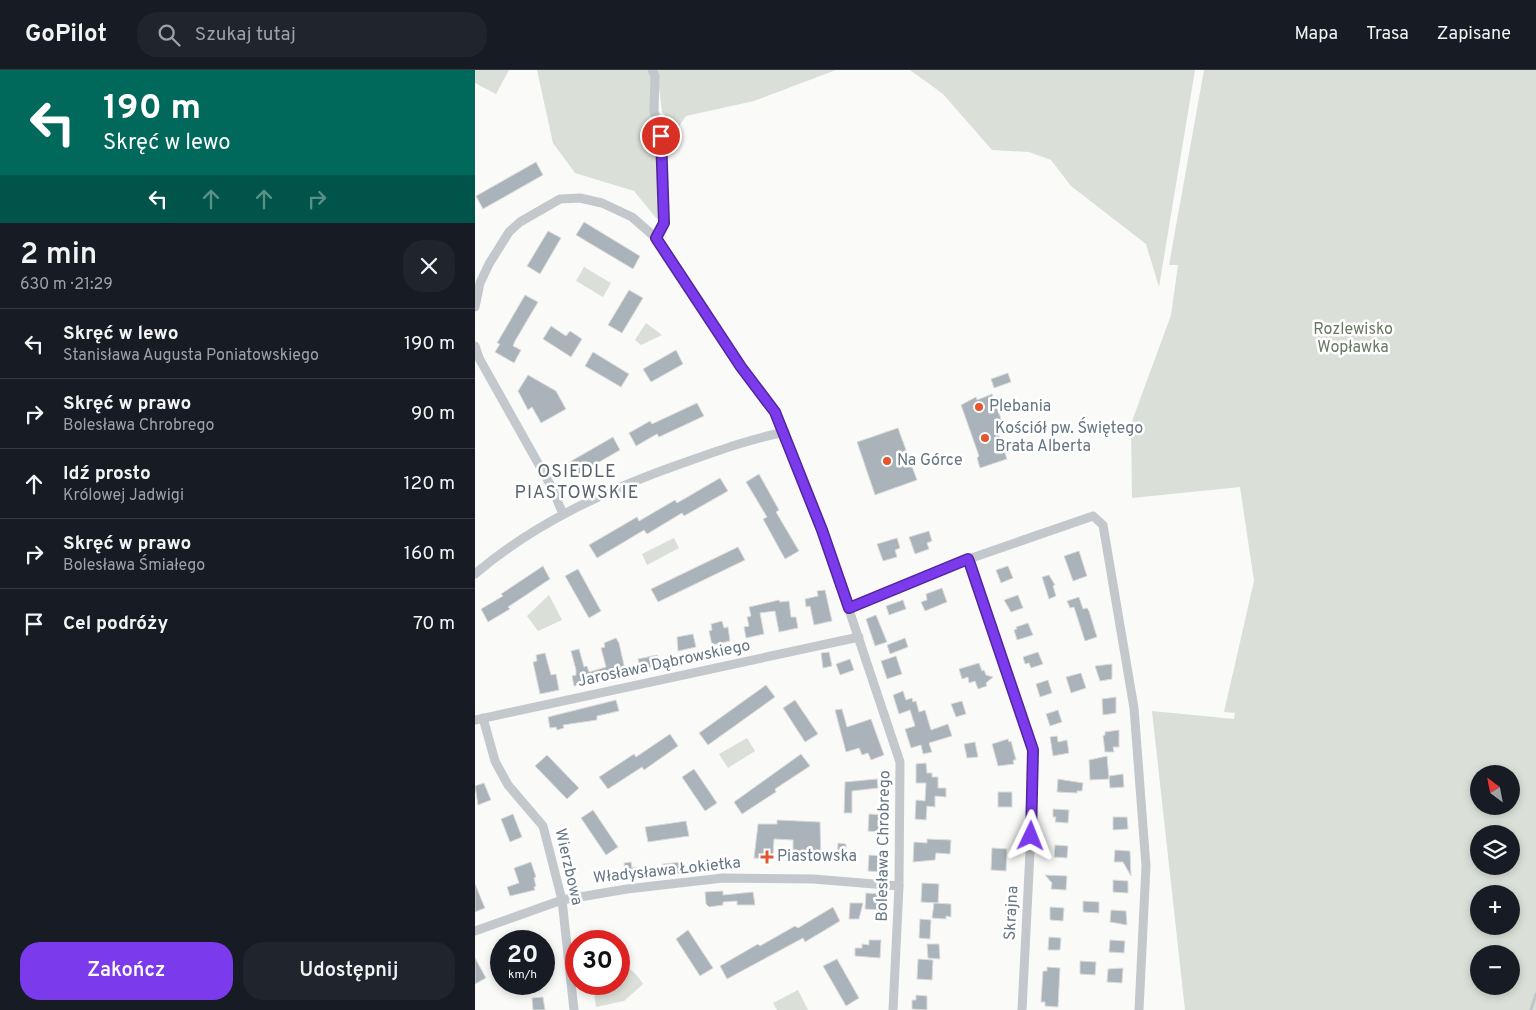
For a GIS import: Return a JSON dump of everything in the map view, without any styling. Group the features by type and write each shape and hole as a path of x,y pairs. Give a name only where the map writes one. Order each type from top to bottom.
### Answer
{"street":[{"path":"653,70 655,76 653,111 661,136 664,223 656,238"},
{"name":"Bolesława Chrobrego","path":"475,307 480,283 509,232 519,222 560,199 580,198 615,208 641,223 656,238 735,359 775,412 785,432 849,608 900,762 899,886 893,1010"},
{"path":"475,346 477,357 552,488 563,514"},
{"path":"475,574 563,514 640,478 753,438 785,432"},
{"path":"849,608 968,559 1093,516 1103,525 1134,708 1146,866 1139,1010"},
{"name":"Skrajna","path":"968,559 1033,750 1022,1010"},
{"name":"Jarosława Dąbrowskiego","path":"479,719 859,637"},
{"name":"Wierzbowa","path":"479,719 495,761 508,785 543,826 562,900 574,1010"},
{"name":"Władysława Łokietka","path":"475,931 562,900 627,889 723,878 813,879 899,886"}],"green space":[{"path":"475,70 509,70 496,94 475,83"},
{"path":"537,70 647,70 651,77 661,215 657,219 634,191 575,173 553,143"},
{"path":"657,70 836,70 754,101 686,116 677,129 662,112"},
{"path":"910,70 1195,70 1159,287 1146,244 1071,186 1051,160 1029,152 992,150 943,94"},
{"name":"Rozlewisko Wopławka","path":"1204,70 1536,70 1536,1010 1185,1010 1152,711 1234,719 1235,713 1224,712 1254,581 1240,487 1132,498 1131,424 1171,315 1178,265 1169,265"},
{"path":"584,267 611,283 603,297 576,281"},
{"path":"646,323 662,335 641,345 635,340"},
{"path":"674,538 679,548 647,565 642,554"},
{"path":"549,595 562,620 538,631 527,616"},
{"path":"747,738 755,751 728,768 719,754"},
{"path":"630,969 643,984 624,1001 596,1007 594,995 630,995"},
{"path":"798,990 808,1010 777,1010 773,1003"}],"building":[{"path":"536,162 543,175 483,209 476,196"},
{"path":"584,222 640,256 633,269 576,235"},
{"path":"548,231 561,238 540,274 527,266"},
{"path":"629,290 643,298 622,333 608,325"},
{"path":"525,295 538,302 513,346 521,350 514,363 495,352 500,344 497,343"},
{"path":"551,326 566,336 570,331 582,339 571,357 543,339"},
{"path":"676,350 683,364 651,382 643,369"},
{"path":"593,352 629,374 621,387 585,366"},
{"path":"1008,373 1011,382 994,388 991,379"},
{"path":"528,375 556,391 566,409 541,423 532,407 528,410 518,391"},
{"name":"Kościół pw. Świętego Brata Alberta","path":"992,394 1005,430 999,435 1007,459 980,468 977,458 979,456 961,405 976,397 977,400"},
{"path":"697,403 704,416 659,437 657,434 636,446 629,433 650,421 652,424"},
{"name":"Na Górce","path":"898,428 917,480 875,495 857,442"},
{"path":"613,437 620,450 573,477 566,464"},
{"path":"759,474 779,510 776,512 799,551 785,559 763,519 767,517 746,482"},
{"path":"720,478 728,491 684,516 682,513 647,534 644,530 597,558 589,545 637,517 639,521 675,500 677,503"},
{"path":"929,531 932,541 927,543 929,549 915,554 909,537"},
{"path":"897,538 900,548 895,550 897,557 883,561 877,544"},
{"path":"738,547 745,560 658,602 651,589"},
{"path":"1079,551 1087,576 1073,581 1064,556"},
{"path":"543,566 550,579 508,607 510,609 488,622 481,609 503,596 501,594"},
{"path":"1008,566 1013,578 1001,583 996,570"},
{"path":"578,569 601,611 589,618 565,576"},
{"path":"1049,575 1055,585 1053,586 1056,596 1049,599 1042,577"},
{"path":"942,588 947,602 925,611 921,602 927,600 926,594"},
{"path":"825,590 832,621 814,625 810,606 806,607 805,599 818,596 817,591"},
{"path":"1018,595 1023,608 1011,612 1004,600"},
{"path":"1079,597 1083,609 1087,608 1089,611 1097,637 1085,641 1074,607 1070,608 1067,601"},
{"path":"779,600 780,602 789,601 791,617 796,617 798,628 779,632 775,611 760,613 764,634 746,638 744,627 749,626 747,617 751,616 749,607"},
{"path":"903,600 906,609 889,615 886,606"},
{"path":"876,615 887,642 875,646 866,619"},
{"path":"722,621 724,628 728,627 730,641 712,645 709,631 712,630 711,624"},
{"path":"1028,623 1033,635 1017,640 1014,630 1017,629 1016,627"},
{"path":"693,634 696,647 678,651 677,637"},
{"path":"616,638 619,643 626,674 574,686 572,676 576,675 576,670 571,651 579,649 584,667 587,666 589,672 606,667 601,648 605,647 604,643"},
{"path":"905,638 908,647 890,654 887,645"},
{"path":"829,652 832,666 823,668 821,653"},
{"path":"1038,652 1043,664 1031,668 1029,663 1025,664 1023,657"},
{"path":"545,653 551,675 556,674 559,690 540,694 533,662 537,661 536,655"},
{"path":"657,655 660,665 641,670 638,659"},
{"path":"896,656 902,674 887,679 881,661"},
{"path":"850,659 854,670 840,675 836,664"},
{"path":"979,663 986,675 993,677 986,683 987,686 978,689 975,681 969,683 968,677 962,679 959,669"},
{"path":"1112,664 1112,679 1100,681 1095,666"},
{"path":"1081,673 1086,688 1071,693 1066,677"},
{"path":"1048,680 1052,693 1040,697 1036,684"},
{"path":"766,685 775,697 708,745 699,733"},
{"path":"903,691 906,700 912,698 913,702 916,701 919,712 925,710 931,730 948,724 952,736 929,743 932,752 923,754 921,745 911,748 905,729 915,726 910,710 899,714 893,695"},
{"path":"1116,697 1116,713 1103,715 1102,699"},
{"path":"616,700 619,711 597,716 597,720 563,725 564,728 557,730 556,727 550,728 548,717"},
{"path":"795,700 818,734 805,742 783,708"},
{"path":"962,701 966,714 956,717 951,704"},
{"path":"842,709 847,727 871,719 884,755 871,760 868,753 862,755 859,748 846,752 835,710"},
{"path":"1058,710 1062,722 1050,726 1046,714"},
{"path":"1119,730 1119,747 1113,747 1114,752 1105,752 1103,736 1105,732"},
{"path":"670,734 678,746 644,770 642,767 608,789 599,777 634,754 636,757"},
{"path":"1057,736 1058,742 1067,740 1069,753 1053,756 1050,737"},
{"path":"1008,739 1009,742 1011,741 1016,760 1013,760 1014,764 998,766 992,744"},
{"path":"975,742 978,757 967,758 964,744"},
{"path":"801,754 810,766 775,789 776,792 742,814 734,802"},
{"path":"547,755 579,788 567,799 535,766"},
{"path":"1107,756 1109,779 1090,780 1089,760"},
{"path":"926,763 927,773 932,773 932,777 938,777 938,788 946,788 946,797 935,796 935,807 927,806 926,820 915,819 916,800 925,801 926,783 916,783 916,764"},
{"path":"694,769 717,803 705,811 682,777"},
{"path":"1123,774 1124,787 1110,788 1109,776"},
{"path":"877,779 878,788 852,791 852,813 844,813 845,782"},
{"path":"1058,779 1083,783 1082,791 1077,791 1077,793 1057,792"},
{"path":"484,783 491,800 478,805 475,786"},
{"path":"998,792 1012,792 1012,807 998,807"},
{"path":"1053,809 1069,810 1068,823 1055,822 1056,817 1053,817"},
{"path":"593,810 618,847 606,855 581,818"},
{"path":"513,814 522,837 510,842 501,819"},
{"path":"869,814 888,815 887,833 868,831"},
{"path":"1113,817 1127,817 1128,829 1113,830"},
{"path":"777,820 820,822 821,861 793,860 793,840 774,839 773,856 768,856 768,859 754,858 758,824 777,824"},
{"path":"686,821 689,836 648,842 645,827"},
{"path":"927,839 951,840 950,854 936,853 935,860 913,862 914,842 927,843"},
{"path":"838,843 846,844 845,863 837,860"},
{"path":"1055,845 1068,846 1067,858 1054,857"},
{"path":"992,848 1007,849 1006,871 991,870"},
{"path":"1115,850 1130,851 1131,876 1123,862 1114,862"},
{"path":"869,855 884,856 883,872 868,871"},
{"path":"531,862 536,877 534,878 535,890 510,896 507,887 519,883 514,868"},
{"path":"631,862 632,868 636,867 637,878 626,879 624,863"},
{"path":"682,862 683,873 664,875 663,864"},
{"path":"1045,875 1067,876 1066,890 1051,889 1052,883"},
{"path":"1113,880 1128,881 1128,893 1113,892"},
{"path":"922,883 939,884 938,903 921,902"},
{"path":"475,884 485,908 475,912"},
{"path":"723,891 723,895 753,892 755,905 737,905 737,901 723,902 723,905 709,907 706,904 705,892"},
{"path":"866,893 882,894 881,910 865,909"},
{"path":"1083,901 1099,902 1099,913 1083,912"},
{"path":"850,903 863,903 859,919 849,919"},
{"path":"934,903 951,904 951,917 946,916 946,919 932,918"},
{"path":"833,907 840,921 805,942 803,938 727,979 720,966 758,944 760,946 795,926 798,928"},
{"path":"1050,907 1064,908 1063,921 1050,920"},
{"path":"1111,910 1126,911 1127,925 1110,922"},
{"path":"920,919 931,920 930,939 919,938"},
{"path":"688,930 713,968 700,976 676,939"},
{"path":"1049,937 1061,938 1060,950 1048,950"},
{"path":"869,940 881,940 880,958 855,956 855,948 862,948 862,944 869,945"},
{"path":"1110,940 1125,941 1124,953 1109,952"},
{"path":"927,944 939,944 940,959 928,958"},
{"path":"475,958 486,978 475,984"},
{"path":"837,959 859,998 846,1006 823,966"},
{"path":"918,959 933,960 932,980 917,979"},
{"path":"1080,961 1096,962 1095,975 1080,974"},
{"path":"1047,967 1060,968 1058,1007 1045,1006 1045,1002 1041,1002 1043,971 1047,971"},
{"path":"1123,968 1122,983 1107,982 1108,969"},
{"path":"916,995 927,996 927,1010 912,1009 912,1000 916,1000"},
{"path":"543,997 545,1010 533,1010 532,998"}],"waterway":[{"path":"1531,1010 1536,994"}],"place":[{"name":"Plebania","path":"979,407"},
{"name":"Kościół pw. Świętego Brata Alberta","path":"985,438"},
{"name":"Na Górce","path":"887,461"},
{"name":"Piastowska","path":"767,857"}],"district":[{"name":"OSIEDLE PIASTOWSKIE","path":"577,482"}],"route":[{"path":"661,136 664,223 656,238 707,318 775,412 785,432 822,530 849,608 968,559 1033,750 1031,836"}]}
